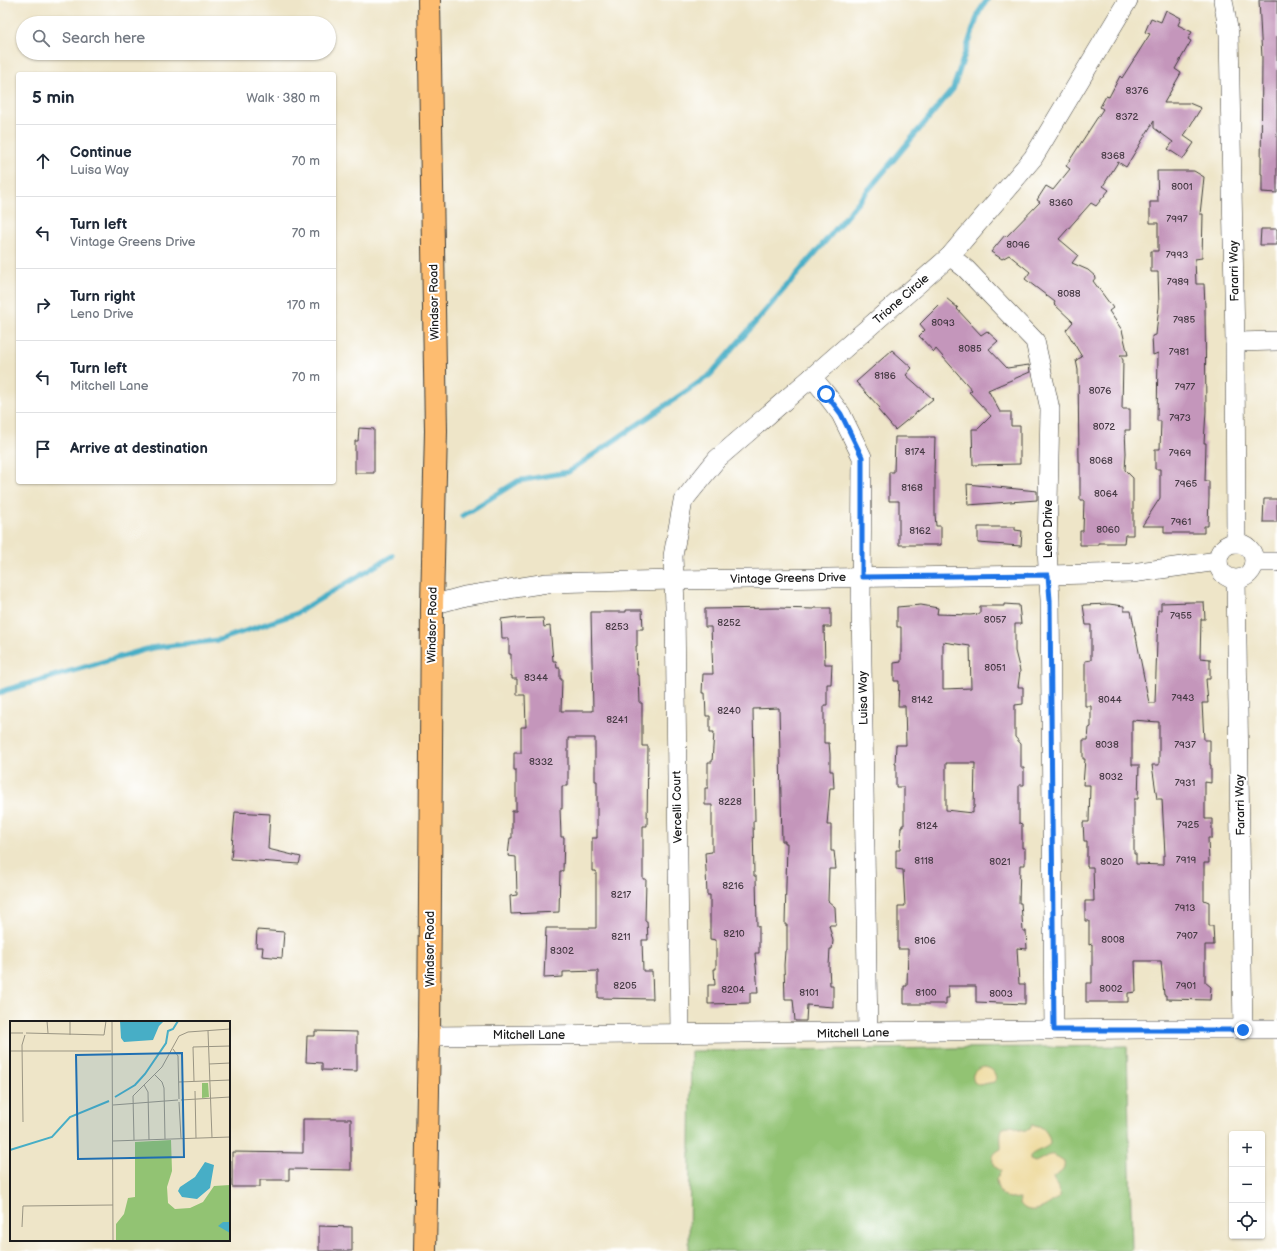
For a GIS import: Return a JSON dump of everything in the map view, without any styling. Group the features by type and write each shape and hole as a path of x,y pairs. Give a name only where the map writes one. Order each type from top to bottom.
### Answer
{"main road":[{"name":"Windsor Road","path":"425,1251 429,1036 432,605 436,431 429,0"}],"street":[{"name":"Trione Circle","path":"673,580 673,556 683,501 717,459 950,256 1033,158 1128,0"},
{"name":"Fararri Way","path":"1223,0 1229,34 1235,342 1236,543"},
{"name":"Leno Drive","path":"950,256 966,269 1036,341 1050,409 1047,550 1050,615 1054,1030"},
{"path":"1235,342 1277,341"},
{"name":"Luisa Way","path":"812,377 841,414 862,457 862,577 868,1033"},
{"path":"1236,543 1242,544 1251,551 1254,556 1254,562 1253,568 1246,576 1236,580 1230,579 1222,572 1218,561 1222,551 1226,547 1236,543"},
{"name":"Vintage Greens Drive","path":"432,605 465,596 547,583 1132,573 1218,561"},
{"path":"1254,562 1277,562"},
{"name":"Vercelli Court","path":"673,580 675,606 680,1034"},
{"name":"Fararri Way","path":"1236,580 1243,1030"},
{"name":"Mitchell Lane","path":"429,1036 1277,1029"}],"green space":[{"path":"1127,1046 1132,1251 689,1251 691,1051"}],"sand":[{"path":"984,1067 993,1071 996,1079 994,1082 979,1085 974,1082 973,1074 976,1070"},
{"path":"1032,1125 1043,1128 1049,1137 1050,1144 1032,1154 1030,1156 1030,1160 1035,1162 1052,1155 1064,1161 1062,1171 1053,1177 1059,1189 1059,1196 1052,1202 1037,1210 1023,1207 1020,1203 1020,1198 1010,1199 1001,1194 997,1186 996,1179 1001,1171 994,1166 993,1160 994,1154 1001,1149 1002,1129 1011,1126 1021,1130 1027,1130 1030,1129"}],"building":[{"path":"1259,0 1277,0 1277,193 1262,192 1262,58"},
{"path":"1166,10 1181,18 1178,25 1192,32 1188,39 1191,41 1175,69 1181,73 1164,103 1189,103 1201,108 1184,136 1194,143 1183,159 1168,149 1173,142 1154,128 1154,121 1126,167 1118,162 1103,186 1109,190 1096,206 1091,203 1059,239 1078,255 1072,263 1088,270 1096,277 1093,281 1113,308 1109,311 1122,330 1128,355 1120,355 1123,360 1122,409 1130,409 1130,430 1125,430 1125,470 1133,478 1133,535 1125,535 1124,543 1080,545 1080,531 1083,531 1084,500 1080,500 1078,370 1076,360 1082,357 1066,330 1073,322 1054,304 1055,302 1025,279 1030,272 1009,255 1002,259 991,252 1005,235 1006,237 1040,202 1037,200 1046,186 1053,190 1070,169 1066,166 1103,109 1100,107 1106,96 1109,97 1120,76 1122,78 1150,34 1145,32 1151,18 1161,22"},
{"path":"1157,171 1194,171 1204,177 1200,214 1203,214 1202,258 1195,259 1196,284 1204,284 1205,306 1206,411 1204,443 1206,443 1205,481 1209,481 1209,497 1208,526 1204,526 1204,533 1164,533 1164,526 1142,526 1160,498 1160,469 1155,469 1155,449 1160,449 1161,421 1157,421 1158,353 1153,355 1152,336 1156,335 1159,306 1158,272 1151,272 1151,251 1158,251 1158,223 1150,223 1150,202 1158,202"},
{"path":"1261,229 1277,229 1277,245 1260,245"},
{"path":"946,298 958,308 957,309 981,335 987,331 998,341 989,349 1007,368 1029,365 1030,372 988,390 1000,412 1011,412 1011,426 1020,426 1020,464 973,465 972,429 978,429 991,416 969,392 972,390 936,349 934,352 919,336 925,330 920,324"},
{"path":"892,350 912,368 906,375 933,399 895,430 878,410 880,408 856,382"},
{"path":"359,428 374,429 374,473 355,473 355,441 358,441"},
{"path":"895,437 935,437 935,514 936,526 941,526 941,545 899,545 899,501 889,501 889,472 894,472"},
{"path":"967,484 1037,491 1037,500 968,505"},
{"path":"1264,499 1277,499 1277,522 1263,522"},
{"path":"978,527 1015,527 1015,530 1022,531 1021,546 978,543"},
{"path":"1204,602 1205,619 1201,619 1200,658 1210,659 1210,679 1206,679 1208,703 1202,703 1204,740 1210,740 1211,765 1211,783 1205,782 1205,819 1212,819 1212,838 1208,838 1209,863 1204,863 1204,900 1209,902 1209,926 1213,926 1214,945 1205,945 1205,982 1211,987 1210,1000 1166,999 1166,995 1164,995 1161,961 1135,961 1136,992 1128,993 1128,1002 1086,1002 1086,983 1092,983 1092,944 1089,945 1089,921 1085,921 1085,901 1094,901 1093,867 1087,867 1087,841 1084,841 1083,822 1089,822 1090,785 1083,785 1085,759 1083,759 1083,740 1088,740 1089,728 1091,727 1091,706 1085,706 1085,661 1091,660 1091,625 1086,625 1083,605 1109,604 1124,606 1124,611 1131,611 1149,703 1155,703 1158,610 1161,610 1161,603","holes":["1132,720 1159,722 1159,765 1152,765 1157,799 1162,799 1165,855 1163,855 1163,865 1136,864 1136,854 1134,854 1134,799 1138,799 1139,765 1132,765"]},
{"path":"1004,604 1019,605 1021,624 1015,624 1015,651 1020,671 1018,687 1023,687 1023,704 1015,705 1015,737 1021,744 1021,768 1024,768 1024,785 1019,785 1019,823 1022,824 1022,848 1025,848 1025,865 1020,865 1019,903 1021,903 1023,931 1026,931 1027,949 1017,948 1019,984 1025,984 1025,1004 976,1002 976,986 948,986 949,998 946,998 946,1004 904,1004 904,986 907,986 908,949 898,949 898,906 905,906 903,870 896,869 896,850 900,850 901,827 904,825 904,787 896,787 895,764 896,745 906,745 905,706 898,706 899,681 894,681 894,663 901,662 901,627 897,627 897,607 921,605 938,608 937,614 970,615 980,614 980,606 1004,606","holes":["943,642 970,646 971,688 943,689","946,763 975,763 973,813 946,810"]},
{"path":"831,608 831,627 824,627 825,664 832,664 831,684 827,684 827,705 824,705 824,743 829,743 830,771 833,771 834,788 830,788 827,825 831,825 831,851 834,851 836,869 829,869 828,901 835,907 836,925 829,925 833,941 832,949 830,949 829,966 830,985 833,985 833,1007 807,1005 806,1021 795,1021 793,999 785,999 784,965 785,951 787,950 787,925 785,925 787,843 782,841 779,708 753,709 755,821 753,821 754,876 756,876 757,926 759,926 759,953 755,953 758,993 750,993 750,1003 708,1004 708,985 715,985 714,969 716,969 716,940 710,939 710,895 707,895 705,853 712,852 712,805 705,805 705,788 708,788 708,762 712,762 714,732 710,732 710,716 706,716 705,693 702,693 703,674 713,674 711,627 705,627 705,609"},
{"path":"626,610 642,610 643,629 637,629 636,646 637,675 639,675 640,703 642,703 642,746 648,746 647,826 643,826 643,879 646,879 645,921 647,921 648,940 642,940 643,971 652,971 653,999 598,998 598,971 563,972 563,977 544,978 546,928 596,928 596,871 592,871 592,838 597,838 595,738 568,738 568,786 562,786 562,809 560,809 561,837 564,837 563,871 560,871 559,912 511,914 510,896 517,895 516,857 508,856 510,838 512,838 512,811 516,811 516,770 514,770 514,753 521,753 521,727 526,727 525,695 517,695 517,679 512,679 511,676 509,638 502,638 501,619 517,617 517,619 543,618 544,627 550,626 553,661 556,661 557,668 560,668 560,679 562,679 561,711 593,711 591,612 626,612"},
{"path":"235,812 270,814 268,849 301,857 299,864 231,859"},
{"path":"257,930 284,932 282,958 262,956 263,947 256,947"},
{"path":"315,1031 357,1032 357,1071 322,1070 322,1063 306,1062 307,1036 315,1036"},
{"path":"303,1119 351,1119 351,1170 289,1169 289,1180 260,1180 260,1187 232,1187 232,1152 303,1153"},
{"path":"319,1226 352,1227 352,1251 319,1251"}],"waterway":[{"path":"462,516 518,481 568,472 710,375 823,244 953,89 979,12 987,0"},
{"path":"0,693 151,648 219,640 295,614 392,556"}],"route":[{"path":"826,394 841,414 862,457 862,577 1048,575 1050,600 1054,1030 1243,1030"}]}
